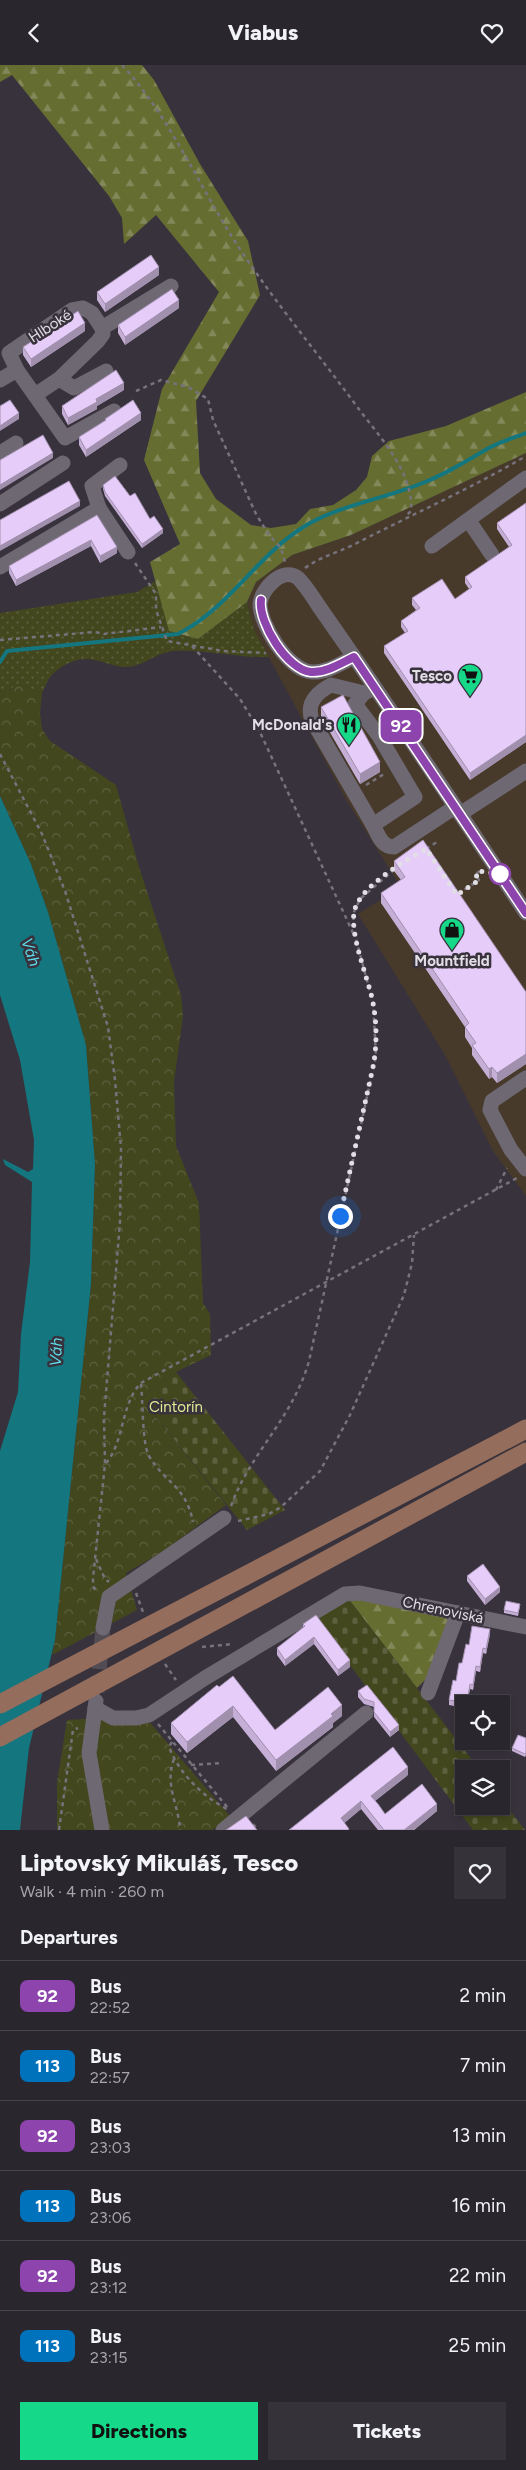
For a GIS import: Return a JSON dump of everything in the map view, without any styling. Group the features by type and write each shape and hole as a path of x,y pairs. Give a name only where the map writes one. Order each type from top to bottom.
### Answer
{"main road":[{"path":"0,1704 146,1620 526,1429"},
{"path":"0,1737 162,1654 526,1452"}],"street":[{"path":"35,395 59,379 98,341 102,334 102,329 171,286"},
{"name":"Hlboké","path":"102,329 92,313 83,308 72,310 9,353 17,370 65,438 114,411"},
{"path":"0,380 17,370"},
{"path":"59,379 74,388 106,371"},
{"path":"0,453 16,443"},
{"path":"0,504 63,463"},
{"path":"120,465 92,486 99,508 128,552"},
{"path":"432,546 526,478"},
{"path":"0,567 99,508"},
{"path":"469,521 492,555"},
{"path":"354,657 329,669 310,672 298,668 282,651 264,621 261,600 263,592 274,581 287,575 294,576 307,589 354,657 370,691 458,811 526,913"},
{"path":"370,691 331,685 316,695 310,709 312,720 384,844 394,847 526,771"},
{"path":"370,691 354,704 380,736 415,797 373,825"},
{"path":"522,1173 493,1120 490,1105 492,1101 526,1078"},
{"path":"103,1629 109,1597 128,1588 221,1520"},
{"name":"Chrenoviská","path":"183,1692 345,1594 360,1593 526,1627"},
{"path":"428,1693 458,1613"},
{"path":"102,1830 89,1753 95,1703 112,1719 136,1719 151,1713 183,1692"},
{"path":"223,1830 366,1713"}],"path":[{"path":"122,65 159,115 216,211 278,306 392,454 410,494 411,511 405,517"},
{"path":"136,391 162,380 188,387 208,399 213,420 256,514 281,549"},
{"path":"294,576 317,559 351,545 405,517 444,502 526,456"},
{"path":"128,552 156,594 156,610 165,639 170,643 250,653 282,651"},
{"path":"0,640 161,627"},
{"path":"192,646 240,699 259,730 356,939 373,1003 376,1056 309,1361 297,1394 273,1435 238,1485 221,1520 248,1520 269,1514 292,1498 320,1471 350,1415 398,1309 409,1279 414,1235"},
{"path":"0,754 30,811 60,878 109,1034 118,1113 121,1183 116,1283 104,1417 105,1464 93,1586 97,1593 109,1597"},
{"path":"353,792 384,774 381,768"},
{"path":"431,857 425,849 437,842"},
{"path":"356,939 354,914 357,904 370,889 401,865"},
{"path":"457,895 479,880 476,875 479,871"},
{"path":"452,888 461,901"},
{"path":"495,1191 506,1169 511,1150"},
{"path":"105,1464 112,1457 120,1429 136,1389 141,1383 495,1191 522,1173"},
{"path":"141,1383 144,1443 149,1455 175,1484 190,1507 194,1523 192,1541"},
{"path":"95,1557 105,1579 128,1588 146,1620"},
{"path":"199,1647 236,1644"},
{"path":"162,1654 183,1692"},
{"path":"151,1713 172,1742 230,1810 205,1795 174,1759 169,1747 172,1742"},
{"path":"59,1830 73,1730 92,1724"},
{"path":"174,1759 171,1778 172,1795 180,1830"},
{"path":"191,1765 221,1763"}],"shaded area":[{"path":"526,453 526,1196 493,1151 445,1055 358,914 401,887 348,803 254,630 247,602 256,582 292,555 351,535"}],"green space":[{"path":"0,65 142,65 154,80 200,164 248,241 260,295 196,401 200,473 216,499 251,525 271,528 296,524 310,509 333,505 356,490 367,477 372,456 389,441 446,426 526,392 526,453 351,535 292,555 256,582 247,602 198,639 169,631 150,562 180,544 144,460 162,389 219,292 156,215 124,244 122,218 109,196 12,75 0,82"},
{"path":"155,581 170,631 198,639 247,602 254,630 269,657 173,651 161,654 138,665 126,667 83,659 73,661 54,672 42,693 18,684 0,697 0,613 137,592"},
{"path":"18,684 42,693 40,713 42,729 50,741 116,785 139,867 181,995 183,1016 174,1082 176,1146 199,1203 203,1303 210,1314 211,1355 176,1372 141,1398 226,1505 162,1552 126,1573 137,1610 52,1655 91,1284 95,1164 86,1045 48,912 31,864 0,796 0,697"},
{"name":"Cintorín","path":"176,1372 285,1510 247,1530 141,1398"},
{"path":"347,1597 446,1617 449,1622 426,1679 417,1688"},
{"path":"347,1597 455,1738 455,1750 464,1750 472,1760 455,1760 455,1806 314,1617"},
{"path":"101,1718 147,1719 230,1816 213,1830 57,1830 57,1782 67,1720"},
{"path":"510,1811 525,1830 473,1830 462,1815 510,1815"}],"water":[{"name":"Váh","path":"0,796 31,864 48,912 86,1045 95,1164 91,1284 55,1640 29,1748 20,1830 0,1830 0,1451 18,1392 21,1334 30,1262 32,1182 5,1165 3,1159 28,1172 33,1169 34,1140 20,1060 0,995"}],"building":[{"path":"151,255 159,267 105,304 97,292"},
{"path":"172,289 179,300 125,337 118,325"},
{"path":"78,311 85,323 31,359 23,347"},
{"path":"116,370 124,383 96,399 97,402 68,418 62,406"},
{"path":"10,400 19,413 0,426 0,406"},
{"path":"133,400 141,413 86,450 79,437"},
{"path":"43,435 53,453 0,485 0,460"},
{"path":"115,476 130,496 135,493 150,519 154,516 163,529 142,544 105,492 103,485"},
{"path":"69,481 80,501 0,546 0,520"},
{"name":"Tesco","path":"526,503 526,735 470,773 384,646 408,631 401,621 420,608 412,598 442,579 455,599 472,587 465,577 512,545 497,523"},
{"path":"97,515 117,547 100,556 91,540 16,580 9,566"},
{"name":"McDonald's","path":"343,695 380,762 360,774 321,707"},
{"path":"423,840 526,992 526,1054 497,1073 492,1067 489,1069 472,1045 476,1043 465,1027 469,1023 381,893 405,877 394,861"},
{"path":"483,1564 500,1587 485,1599 467,1576"},
{"path":"506,1601 520,1604 518,1613 504,1610"},
{"path":"316,1615 350,1660 338,1670 314,1637 285,1660 277,1648 305,1626 303,1624"},
{"path":"472,1626 490,1629 486,1649 483,1648 480,1667 476,1666 473,1685 470,1684 468,1695 455,1695 455,1701 449,1700 453,1680 456,1681 459,1663 462,1663 466,1644 469,1645"},
{"path":"233,1676 275,1730 328,1687 342,1705 331,1714 333,1716 276,1760 233,1706 187,1742 171,1723 217,1685 219,1687"},
{"path":"367,1685 399,1725 390,1732 374,1712 374,1702 364,1699 358,1691"},
{"path":"518,1735 526,1738 525,1754 512,1748"},
{"path":"393,1747 408,1767 371,1796 385,1814 422,1784 437,1804 404,1830 384,1830 361,1801 341,1818 348,1830 289,1830"},
{"path":"246,1816 257,1830 226,1830"}],"waterway":[{"path":"0,662 7,651 178,634 213,610 272,551 305,526 347,507 429,480 501,442 526,433"}],"tunnel":[{"path":"97,1692 103,1628"}],"bus line":[{"name":"92","path":"261,600 262,614 270,633 292,664 298,668 303,671 318,672 354,657 526,913"}],"place":[{"name":"Tesco","path":"470,697"},
{"name":"McDonald's","path":"349,746"},
{"name":"Mountfield","path":"452,951"}],"route":[{"path":"340,1216 376,1056 373,1003 356,939 354,909 360,899 384,877 426,849 457,895 479,880 476,875 479,871 500,874"}]}
